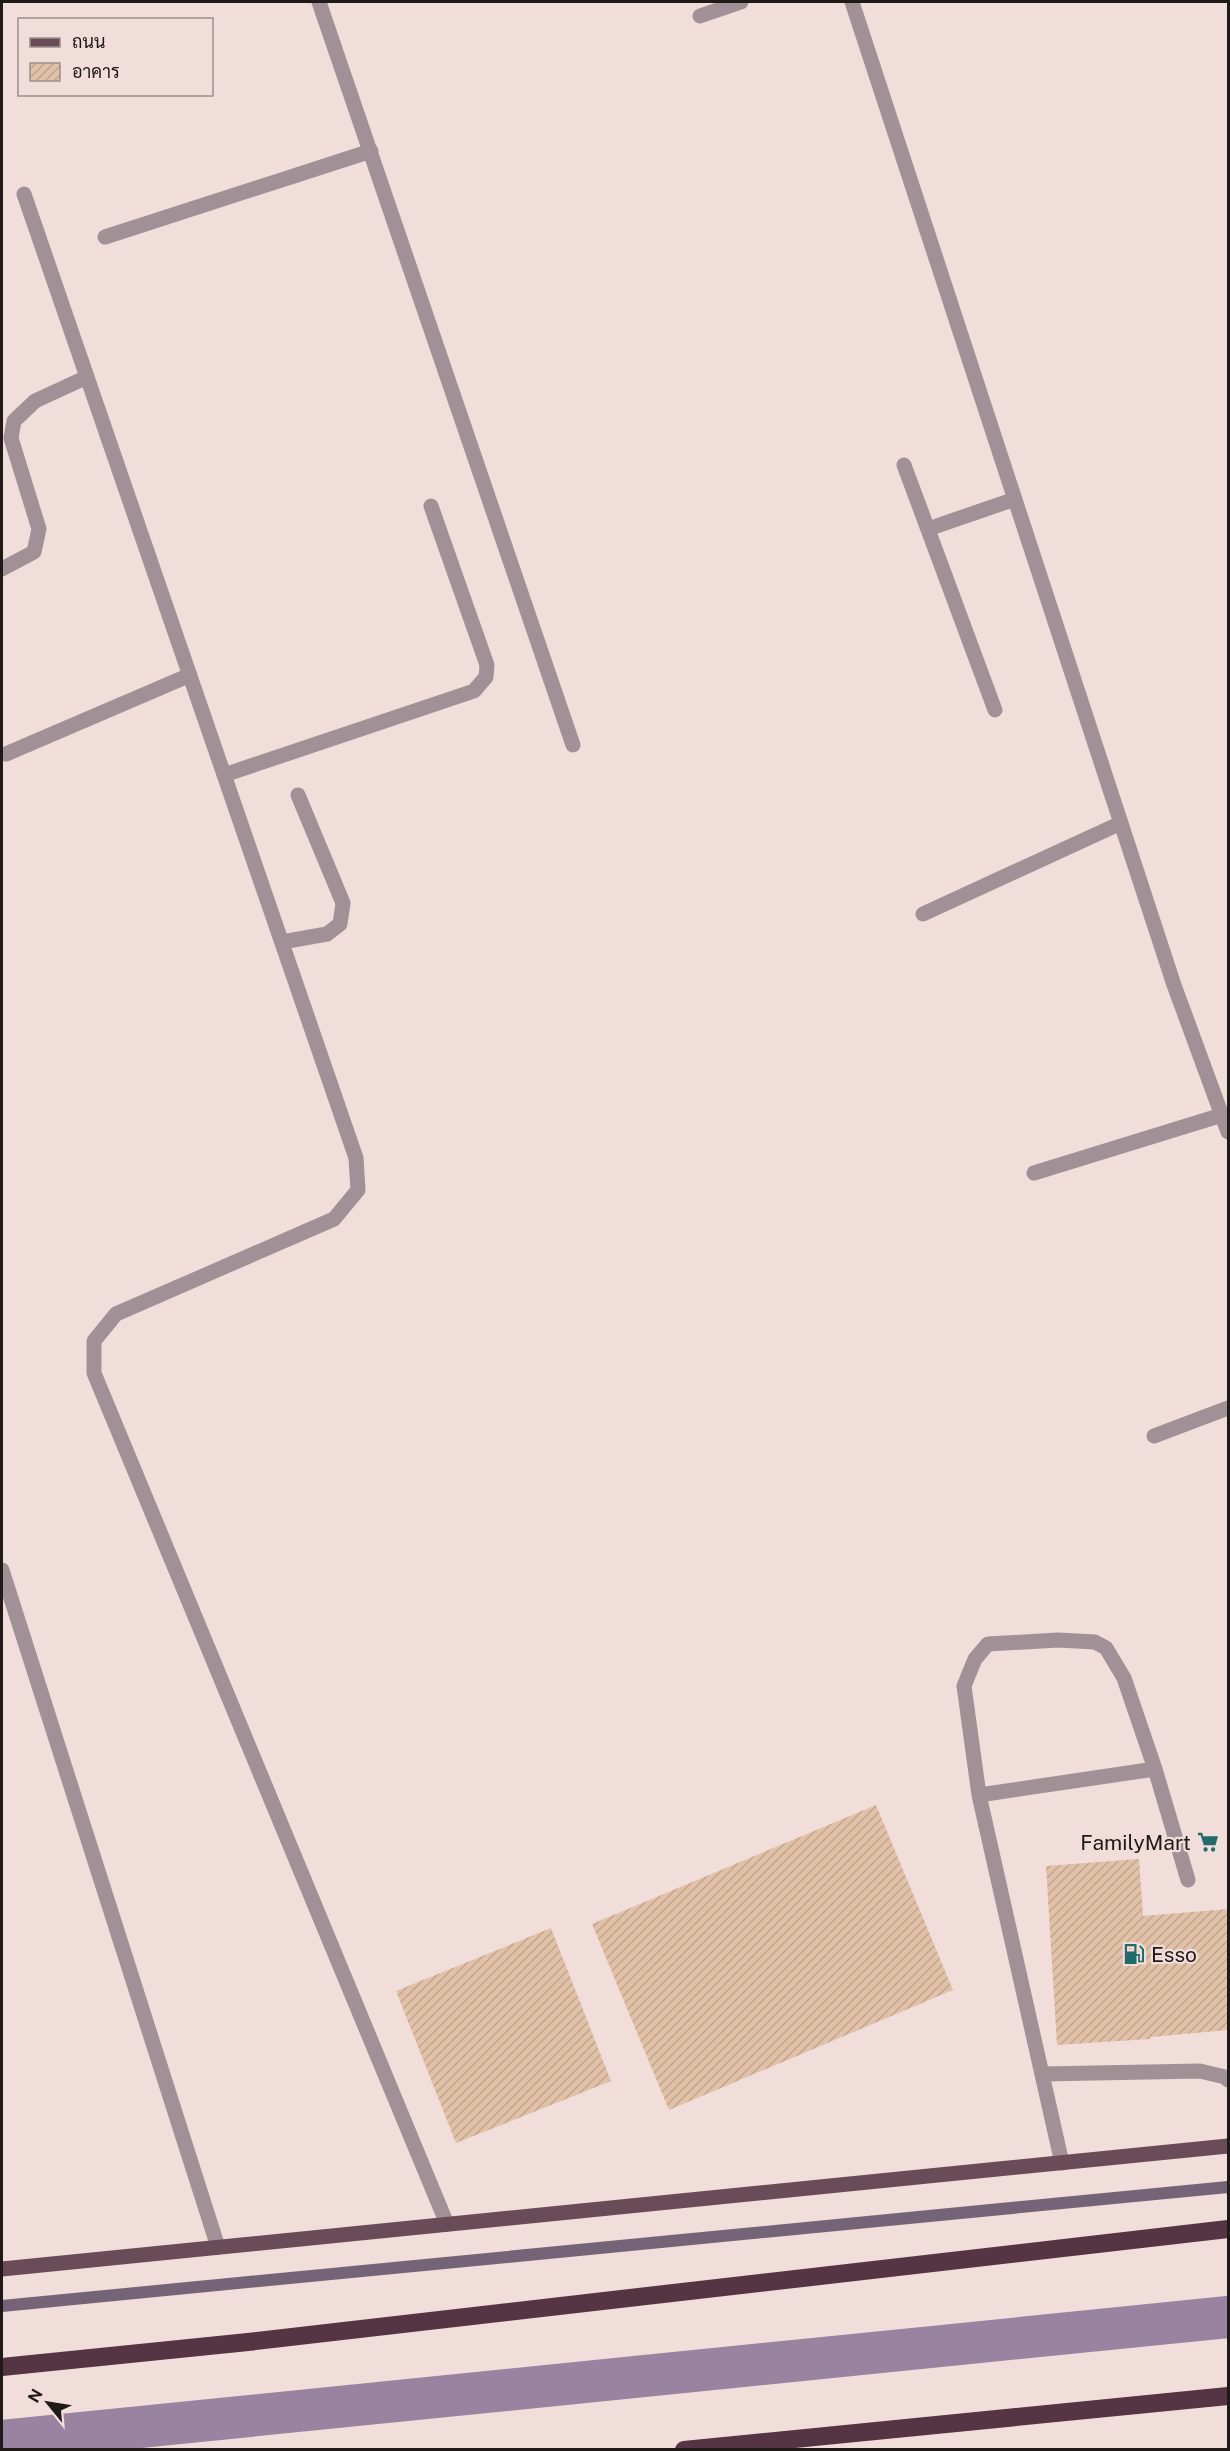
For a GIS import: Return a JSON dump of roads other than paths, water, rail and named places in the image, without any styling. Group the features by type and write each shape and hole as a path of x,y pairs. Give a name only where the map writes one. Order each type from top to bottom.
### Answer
{"highway":[{"path":"2,2367 248,2342 1228,2229"},
{"path":"684,2450 1228,2396"}],"main road":[{"path":"2,2269 1228,2146"}],"street":[{"path":"319,2 573,745"},
{"path":"700,16 741,2"},
{"path":"852,2 1174,985 1228,1132"},
{"path":"105,237 370,151"},
{"path":"24,194 356,1158 358,1190 334,1219 116,1314 94,1341 94,1373 447,2224"},
{"path":"2,569 34,552 39,529 11,438 14,421 35,401 87,377"},
{"path":"904,465 995,711"},
{"path":"928,529 1015,499"},
{"path":"224,775 474,691 486,677 487,664 432,506"},
{"path":"6,754 190,675"},
{"path":"282,942 327,934 340,924 342,903 298,795"},
{"path":"923,914 1121,823"},
{"path":"1034,1173 1222,1115"},
{"path":"1154,1436 1228,1408"},
{"path":"2,1570 218,2247"},
{"path":"1062,2163 979,1795 964,1686 975,1659 988,1644 1058,1640 1095,1642 1106,1648 1124,1678 1155,1769 1188,1880"},
{"path":"979,1795 1155,1769"},
{"path":"1043,2074 1200,2071 1225,2077 1228,2080"}],"waterway":[{"path":"2,2306 1228,2187"},
{"path":"2,2441 1228,2317"}],"place":[{"name":"FamilyMart","path":"1208,1842"},
{"name":"Esso","path":"1134,1954"}]}
